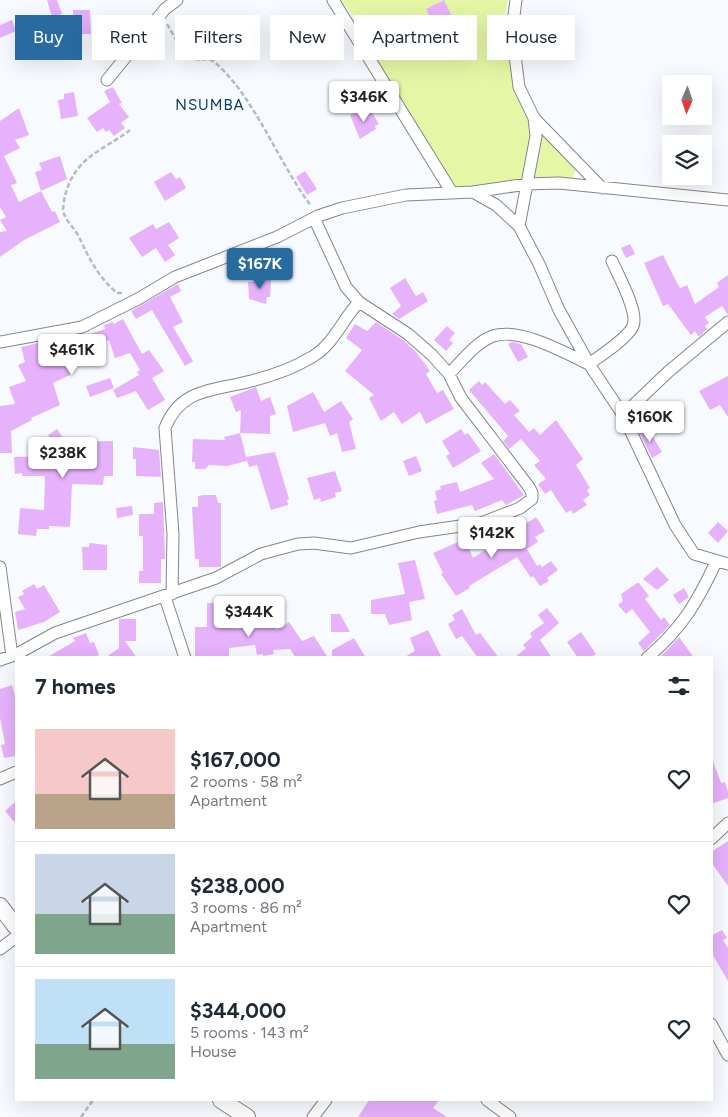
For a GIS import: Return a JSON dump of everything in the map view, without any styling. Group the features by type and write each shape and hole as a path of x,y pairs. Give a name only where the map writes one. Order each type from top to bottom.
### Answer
{"main road":[{"path":"0,906 15,926"},
{"path":"223,1101 247,1117"}],"street":[{"path":"107,80 161,14 177,0"},
{"path":"332,0 451,192"},
{"path":"516,0 512,31 519,87 534,118 602,188"},
{"path":"519,226 536,136 534,118"},
{"path":"0,342 82,327 138,299 175,276 277,237 316,217 342,208 406,194 473,192 527,184 559,184 728,200"},
{"path":"473,192 496,205 519,226 539,264 559,310 589,364 623,415 680,532 694,554 722,563 681,625 649,656"},
{"path":"0,567 16,656 56,634 122,609 216,578 261,554 291,546 314,543 351,548 419,532 481,523 528,504 532,493 461,398 449,374 408,334 359,302 346,287 336,269 316,217"},
{"path":"589,364 626,335 633,326 634,315 612,261"},
{"path":"184,656 169,595 173,534 165,428 171,412 186,399 199,393 252,381 310,358 325,349 359,302"},
{"path":"623,415 668,372 728,322"},
{"path":"449,374 479,344 494,336 511,334 557,348 589,364"},
{"path":"0,660 15,656"},
{"path":"0,780 15,772"},
{"path":"713,837 728,823"},
{"path":"0,949 15,938"},
{"path":"713,1028 728,1054"},
{"path":"313,1117 325,1101"},
{"path":"488,1101 510,1117"}],"path":[{"path":"161,14 182,47 191,56 198,60 208,59 214,62 235,84 275,143 293,180 316,217"},
{"path":"130,130 92,152 80,166 67,190 63,214 75,229 96,272 117,293 129,292 138,299"},
{"path":"81,1117 92,1101"}],"green space":[{"path":"340,0 508,0 505,15 487,15 487,60 512,60 520,88 576,168 572,183 450,192 377,60 477,60 477,15 354,15 354,18"}],"building":[{"path":"47,0 57,0 62,14 51,15"},
{"path":"444,0 451,15 429,15 426,9"},
{"path":"73,10 90,10 91,34 82,34 82,15 73,15"},
{"path":"12,20 15,31 0,38 0,25"},
{"path":"113,87 122,103 119,104 129,117 121,123 125,128 114,136 109,130 106,132 103,128 97,132 87,118 110,102 104,91"},
{"path":"74,92 78,116 61,119 58,100 64,99 64,94"},
{"path":"19,108 29,135 15,140 20,148 4,156 17,183 11,185 19,202 41,191 52,212 55,211 60,222 24,240 0,257 0,232 7,231 0,220 6,217 0,207 0,121"},
{"path":"362,108 366,114 371,111 379,124 375,126 376,129 360,139 350,115"},
{"path":"60,156 67,179 41,191 35,172 42,170 39,163"},
{"path":"305,171 317,189 307,195 296,177"},
{"path":"171,172 176,179 180,177 186,188 165,201 154,182"},
{"path":"169,222 179,238 168,245 175,255 165,262 156,248 142,257 129,238 153,224 156,229"},
{"path":"630,244 635,254 626,258 621,248"},
{"path":"663,255 680,288 687,285 695,304 719,287 717,283 728,275 728,315 722,306 705,317 709,323 705,326 707,329 699,337 695,331 691,335 668,304 663,306 644,263"},
{"path":"254,277 271,279 270,297 267,297 266,304 249,299 248,282 253,282"},
{"path":"405,278 416,296 423,292 428,301 399,319 392,314 401,306 390,288"},
{"path":"178,284 181,291 170,297 183,322 173,327 193,361 185,366 152,310 136,319 131,311"},
{"path":"123,319 142,354 149,350 164,371 152,378 165,400 148,410 136,391 117,398 113,390 139,375 137,372 140,370 130,353 115,358 109,340 69,353 75,367 70,369 72,374 53,383 60,405 31,418 32,420 11,431 12,453 0,453 0,406 15,404 9,387 26,381 18,365 25,362 21,347 61,338 75,339 105,329 104,325 113,322 114,324"},
{"path":"376,322 403,340 416,352 430,371 426,374 437,393 443,390 454,409 426,424 420,412 402,424 394,412 381,421 369,398 374,395 345,371 362,350 346,338 355,324 367,331"},
{"path":"447,326 455,333 449,340 453,343 446,351 434,340"},
{"path":"512,342 521,344 528,357 518,362 508,344"},
{"path":"728,376 728,417 720,405 710,410 699,391"},
{"path":"110,378 114,388 90,397 86,386"},
{"path":"479,381 482,385 485,382 505,404 510,400 520,411 514,415 529,432 534,428 540,435 556,420 583,459 576,465 590,488 587,490 590,495 583,500 587,505 573,514 571,510 566,513 551,490 545,494 538,484 546,479 534,465 540,461 521,439 509,449 503,441 508,436 469,390"},
{"path":"256,387 261,401 270,397 276,414 270,416 270,434 240,433 241,410 236,412 230,397"},
{"path":"313,392 324,412 341,401 353,419 349,422 356,449 342,452 337,433 330,436 325,423 293,432 287,406"},
{"path":"647,427 662,452 652,458 639,432"},
{"path":"57,429 66,442 113,441 113,476 104,476 103,485 72,484 70,527 49,526 49,529 37,529 36,536 18,534 20,508 44,510 45,476 22,476 22,473 15,474 14,457 51,456 45,447 53,442 48,435"},
{"path":"461,429 465,435 468,433 481,451 453,468 446,456 450,454 442,441"},
{"path":"240,433 247,461 227,466 209,465 205,469 195,469 195,462 192,462 193,439 225,440 224,437"},
{"path":"133,447 159,450 161,477 136,476 136,459 133,459"},
{"path":"275,452 289,499 287,500 288,505 271,510 257,465 249,467 246,457"},
{"path":"494,454 524,495 506,505 502,500 475,511 472,505 437,514 434,501 437,500 435,491 441,489 440,486 457,482 460,492 494,479 481,463"},
{"path":"416,456 422,471 409,476 403,461"},
{"path":"335,471 342,491 335,493 336,497 321,502 320,498 314,500 307,478"},
{"path":"216,495 218,503 221,503 221,567 199,567 199,559 195,559 192,507 198,507 198,496"},
{"path":"163,502 165,559 161,559 161,583 139,583 139,571 143,571 143,536 139,536 139,514 154,514 154,503"},
{"path":"132,506 133,515 117,518 116,508"},
{"path":"536,517 545,531 535,537 538,542 527,549 537,566 540,564 542,567 551,561 558,570 547,578 549,581 540,586 533,576 531,578 517,557 456,596 441,574 443,573 433,553 465,539 473,558"},
{"path":"718,522 728,531 718,543 708,533"},
{"path":"89,543 107,545 107,570 83,570 82,547 89,547"},
{"path":"415,560 425,599 409,602 412,620 389,625 385,614 371,614 371,600 405,594 398,563"},
{"path":"657,567 669,580 657,590 643,579"},
{"path":"637,583 649,596 645,599 661,620 664,617 670,625 644,651 638,643 650,632 632,609 626,614 618,605 623,601 621,594"},
{"path":"34,584 37,589 44,585 60,612 44,622 18,630 15,612 25,609 18,597 24,594 22,591"},
{"path":"684,588 689,597 679,604 673,595"},
{"path":"207,603 230,604 229,627 236,627 236,629 274,621 276,630 289,622 302,641 314,636 327,656 295,656 290,649 273,650 274,654 263,656 263,654 257,655 255,645 229,648 229,656 195,656 195,627 207,627"},
{"path":"547,608 559,623 540,640 551,656 516,656 526,648 523,645 532,637 530,633 544,623 538,615"},
{"path":"462,609 476,635 480,633 497,656 477,656 462,636 456,639 448,624 455,620 452,615"},
{"path":"331,614 340,614 350,632 331,632"},
{"path":"119,619 136,619 136,641 125,641 136,656 108,656 119,648"},
{"path":"428,630 441,656 406,656 415,651 410,638"},
{"path":"581,632 596,654 593,656 577,656 567,642"},
{"path":"86,633 90,643 94,642 99,655 49,656 75,641 73,638"},
{"path":"679,637 693,656 661,656"},
{"path":"354,638 365,656 332,656 332,650"},
{"path":"12,685 15,695 15,756 4,758 1,745 5,744 0,718 0,689"},
{"path":"713,761 721,783 725,782 728,798 713,803"},
{"path":"15,802 15,823 5,811"},
{"path":"728,841 728,886 713,865 713,851"},
{"path":"722,930 727,938 723,940 728,948 728,981 713,955 713,935"},
{"path":"368,1101 438,1101 433,1108 447,1117 358,1117"}],"district":[{"name":"NSUMBA","path":"210,105"}]}
